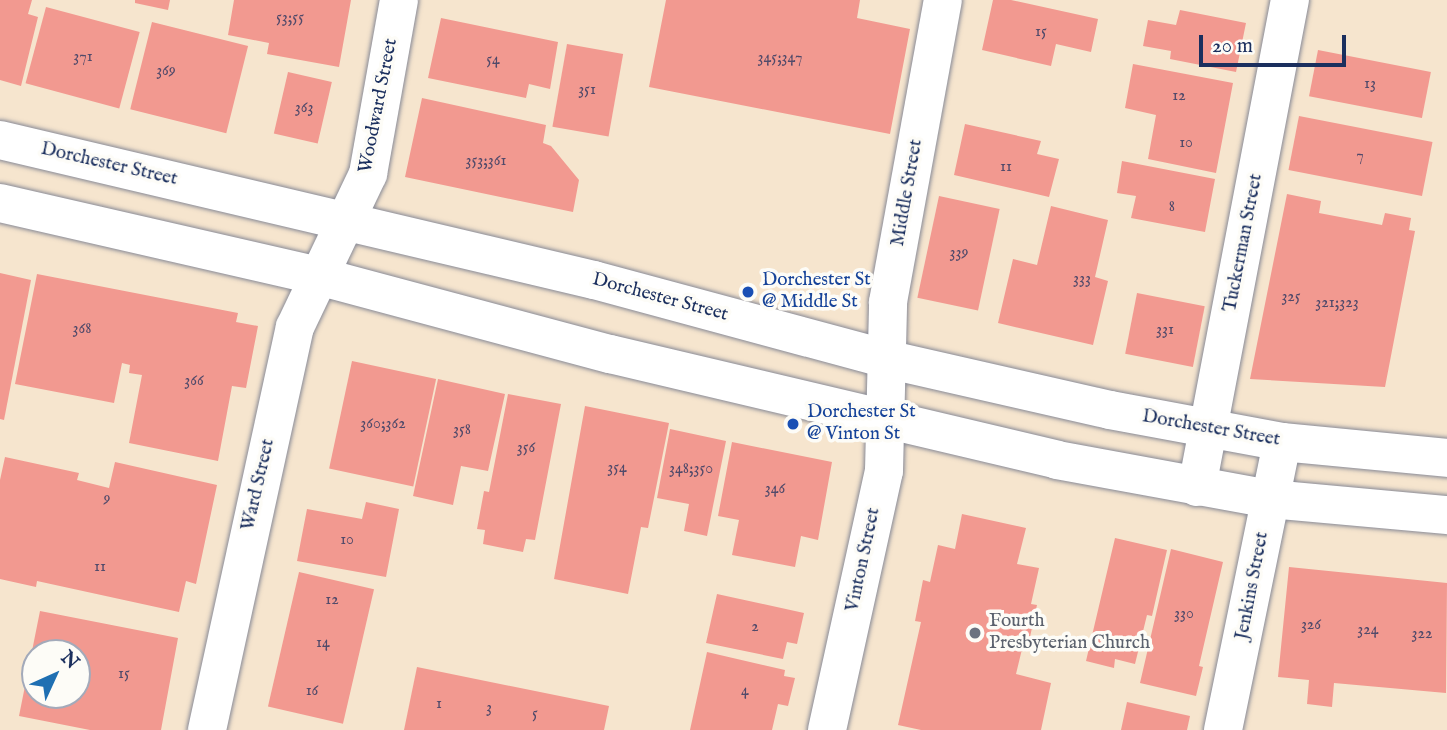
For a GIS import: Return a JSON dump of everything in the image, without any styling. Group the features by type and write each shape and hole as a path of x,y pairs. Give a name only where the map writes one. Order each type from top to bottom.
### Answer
{"main road":[{"name":"Woodward Street","path":"332,248 368,174 399,0"},
{"name":"Middle Street","path":"886,389 888,302 943,0"},
{"name":"Tuckerman Street","path":"1197,487 1290,0"},
{"name":"Dorchester Street","path":"0,140 332,248 610,354 1207,430 1282,442 1447,458"},
{"name":"Dorchester Street","path":"0,203 594,280 886,389 1057,460 1270,499 1447,515"},
{"name":"Ward Street","path":"207,730 295,327 332,248"},
{"name":"Vinton Street","path":"827,730 884,471 886,389"},
{"name":"Jenkins Street","path":"1223,730 1282,442"}],"building":[{"path":"0,0 32,0 28,14 38,17 21,86 0,80"},
{"path":"135,0 170,0 168,10 135,3"},
{"path":"234,0 351,0 339,67 267,54 269,43 228,35"},
{"path":"666,0 860,0 857,18 910,29 890,134 649,87"},
{"path":"993,0 1011,0 1098,19 1091,52 1056,44 1051,66 982,50"},
{"path":"46,7 140,32 119,108 26,83"},
{"path":"1180,10 1246,23 1236,72 1170,59 1171,51 1143,46 1148,20 1176,25"},
{"path":"441,18 558,42 550,89 529,84 526,98 428,78"},
{"path":"152,22 248,46 226,133 130,109"},
{"path":"567,44 623,54 609,137 552,127"},
{"path":"1318,50 1431,72 1422,118 1309,96"},
{"path":"1133,64 1233,83 1216,173 1148,159 1156,115 1125,108"},
{"path":"288,72 332,82 318,144 274,133"},
{"path":"422,98 546,125 543,143 551,146 579,180 573,212 405,177"},
{"path":"1299,116 1433,142 1422,196 1289,170"},
{"path":"965,124 1041,141 1037,154 1059,159 1049,197 954,175"},
{"path":"1122,161 1215,179 1205,232 1131,218 1136,196 1117,193"},
{"path":"1287,194 1321,201 1319,213 1382,225 1385,213 1411,218 1409,230 1415,231 1385,387 1250,379"},
{"path":"939,196 1000,209 978,311 917,298"},
{"path":"1051,206 1108,220 1095,277 1108,281 1093,345 998,323 1013,259 1037,265"},
{"path":"0,273 31,280 4,420 0,419"},
{"path":"37,274 238,313 236,322 258,326 246,388 232,386 218,461 129,443 142,375 129,373 130,365 122,363 114,403 15,384"},
{"path":"1137,293 1205,306 1193,367 1125,354"},
{"path":"352,361 436,379 413,486 329,469"},
{"path":"438,379 505,394 488,471 461,466 453,505 413,496"},
{"path":"508,394 561,404 535,540 526,539 523,552 483,544 485,530 477,529 484,491 489,492"},
{"path":"585,406 669,423 648,528 641,527 628,594 554,579"},
{"path":"670,429 726,441 707,536 684,531 689,504 657,498"},
{"path":"732,442 832,462 818,540 801,536 795,567 732,555 739,520 718,516"},
{"path":"5,457 79,473 77,480 109,488 115,462 217,485 196,584 186,581 179,612 37,581 36,587 0,579 0,480"},
{"path":"366,502 399,509 386,577 297,561 307,509 362,519"},
{"name":"Fourth Presbyterian Church","path":"962,514 1026,528 1017,564 1039,568 1031,604 1037,605 1028,646 1023,645 1016,674 1051,683 1041,730 921,730 898,725 921,622 915,621 923,580 930,582 938,545 955,549"},
{"path":"1115,538 1167,550 1152,616 1147,615 1135,664 1115,659 1114,668 1086,661"},
{"path":"1171,549 1223,562 1199,666 1203,667 1196,696 1140,683"},
{"path":"1289,567 1447,583 1446,693 1334,683 1332,707 1307,704 1309,680 1278,677"},
{"path":"299,572 374,589 343,724 268,706"},
{"path":"717,594 804,613 797,644 787,642 783,659 706,643"},
{"path":"40,611 178,638 161,730 90,730 19,716 21,706 21,709 91,709 91,639 34,639"},
{"path":"707,652 785,670 784,676 795,678 788,706 778,704 772,730 690,730"},
{"path":"417,667 609,706 604,730 404,730"},
{"path":"1127,702 1190,716 1187,730 1121,730"}],"place":[{"name":"Dorchester St @ Middle St","path":"748,292"},
{"name":"Dorchester St @ Vinton St","path":"793,424"},
{"name":"Fourth Presbyterian Church","path":"975,633"}]}
